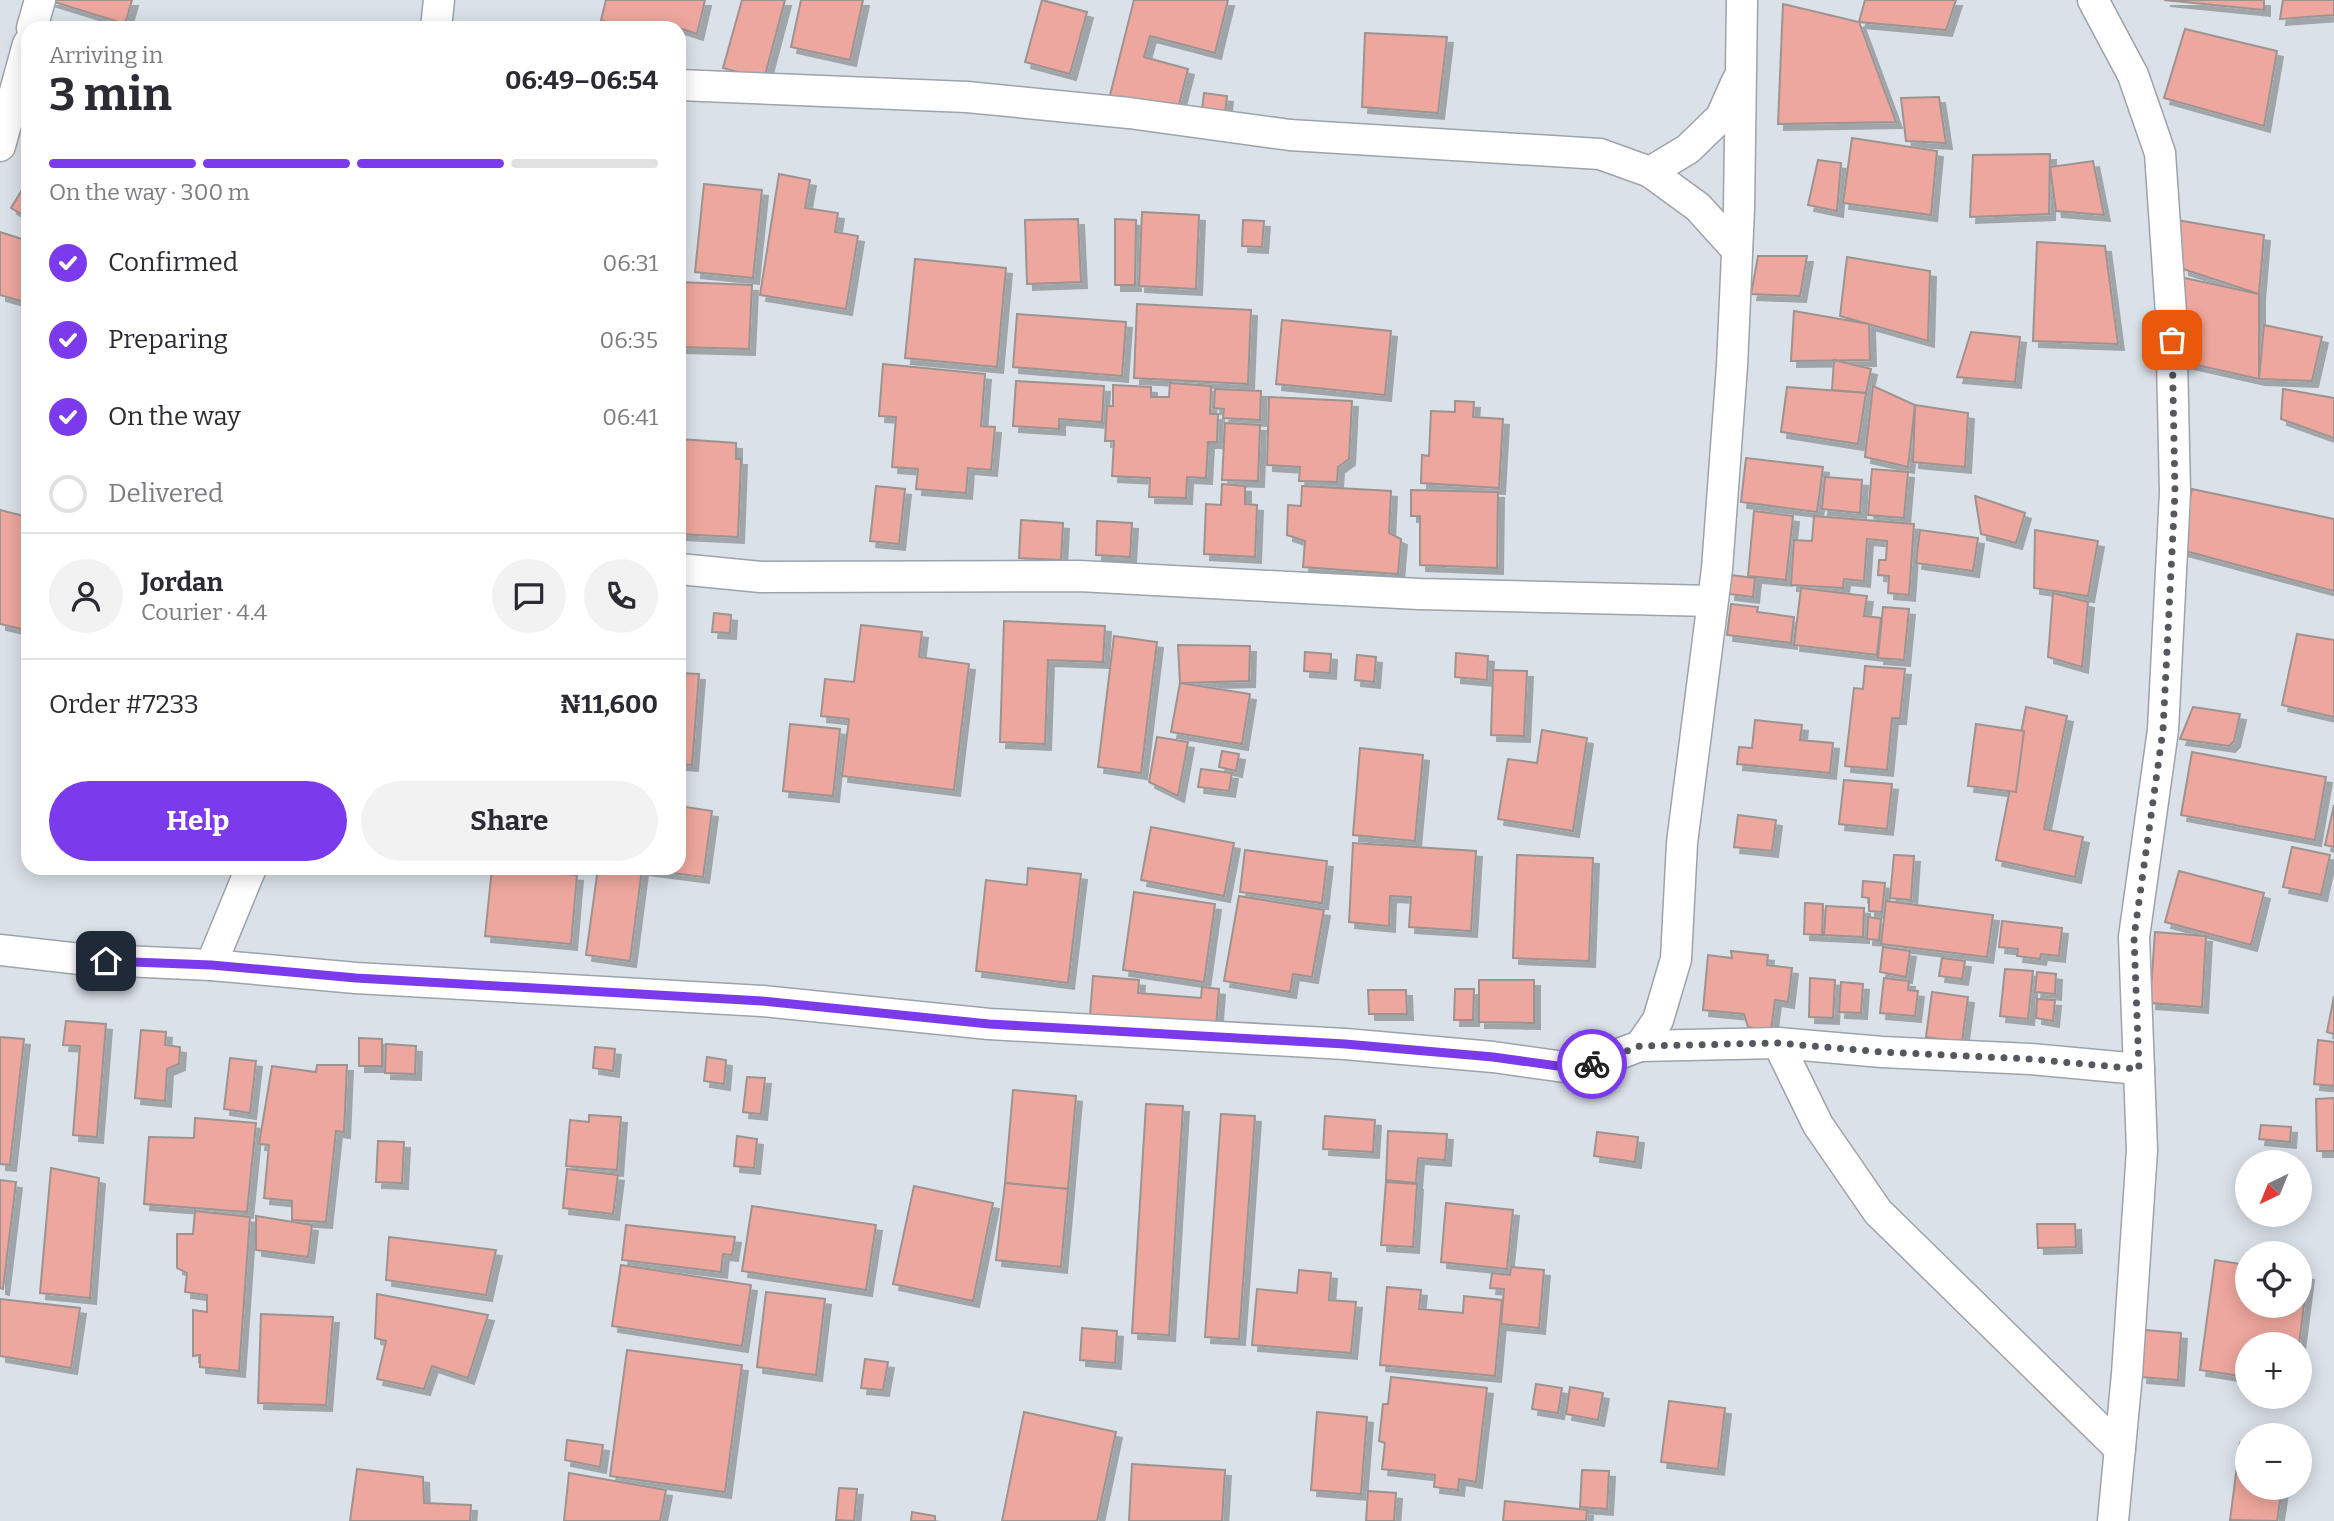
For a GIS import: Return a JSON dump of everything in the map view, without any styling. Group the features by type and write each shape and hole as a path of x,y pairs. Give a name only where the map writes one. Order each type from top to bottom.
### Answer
{"street":[{"path":"34,21 40,0"},
{"path":"437,21 439,0"},
{"path":"1640,1046 1658,1020 1676,959 1682,843 1713,601 1732,366 1742,0"},
{"path":"2093,0 2133,75 2160,153 2171,314 2174,506 2163,730 2134,937 2142,1150 2127,1374 2113,1521"},
{"path":"0,146 21,70"},
{"path":"1650,172 1688,149 1721,117 1741,71"},
{"path":"686,85 967,97 1129,113 1290,135 1600,154 1650,172 1698,207 1737,250"},
{"path":"686,570 761,578 1079,576 1419,594 1713,601"},
{"path":"211,965 248,875"},
{"path":"0,950 80,959 211,965 356,978 762,1001 989,1024 1345,1044 1493,1057 1579,1069 1640,1046 1778,1043 1882,1052 2030,1059 2139,1069"},
{"path":"1778,1043 1818,1125 1878,1212 2120,1449"}],"building":[{"path":"48,0 132,0 126,21 115,21"},
{"path":"606,0 705,0 697,34 686,30 686,21 601,20"},
{"path":"742,0 785,0 764,79 723,68"},
{"path":"801,0 863,0 850,60 791,47"},
{"path":"1042,0 1087,12 1070,74 1025,62"},
{"path":"1134,0 1228,0 1215,53 1150,36 1144,57 1188,69 1176,116 1109,99"},
{"path":"1865,0 1956,0 1946,30 1859,22"},
{"path":"2164,0 2264,0 2264,10"},
{"path":"2283,0 2334,0 2334,15 2280,19"},
{"path":"1783,4 1859,22 1896,122 1778,124"},
{"path":"2185,29 2277,51 2264,126 2164,98"},
{"path":"1365,33 1447,37 1438,113 1362,107"},
{"path":"1204,93 1227,96 1224,122 1201,119"},
{"path":"1939,97 1946,143 1906,141 1901,98"},
{"path":"1852,138 1937,151 1931,215 1843,203"},
{"path":"2050,154 2049,214 1970,217 1973,155"},
{"path":"1818,160 1841,163 1837,211 1808,205"},
{"path":"2093,161 2104,215 2056,211 2050,167"},
{"path":"779,174 810,180 805,208 838,213 835,232 858,236 846,309 760,295"},
{"path":"704,184 762,190 753,278 695,272"},
{"path":"21,192 21,214 11,208"},
{"path":"1142,212 1199,215 1196,289 1139,286"},
{"path":"1078,219 1081,282 1027,284 1025,220"},
{"path":"1115,219 1136,220 1135,285 1115,285"},
{"path":"1243,220 1264,221 1262,247 1242,246"},
{"path":"2177,220 2264,235 2259,294 2183,269"},
{"path":"0,232 21,239 21,301 0,295"},
{"path":"2037,242 2105,246 2118,344 2033,341"},
{"path":"1758,256 1807,256 1800,296 1751,294"},
{"path":"1847,257 1930,271 1928,341 1840,316"},
{"path":"915,259 1006,268 997,367 905,358"},
{"path":"2180,277 2259,294 2259,379 2183,362"},
{"path":"686,282 752,285 749,349 686,347"},
{"path":"1137,304 1251,310 1248,384 1134,378"},
{"path":"1794,311 1869,324 1870,360 1791,361"},
{"path":"1017,314 1126,322 1122,376 1013,367"},
{"path":"1282,320 1391,331 1385,395 1276,384"},
{"path":"2264,325 2322,337 2312,381 2259,379"},
{"path":"1971,332 2020,337 2015,382 1957,377"},
{"path":"1834,360 1871,369 1866,393 1832,390"},
{"path":"883,364 985,374 981,426 995,427 991,470 968,468 966,493 916,489 918,469 892,467 896,417 879,416"},
{"path":"1016,381 1104,386 1102,422 1059,419 1059,429 1013,426"},
{"path":"1170,383 1211,386 1210,414 1218,414 1217,442 1208,442 1206,478 1187,477 1186,498 1149,497 1150,478 1112,476 1114,441 1105,441 1107,406 1113,406 1113,385 1151,387 1151,397 1169,397"},
{"path":"1873,386 1915,405 1908,467 1865,457"},
{"path":"1787,387 1866,393 1858,444 1781,432"},
{"path":"1215,389 1261,391 1260,420 1223,418 1224,409 1214,408"},
{"path":"2283,389 2334,398 2334,438 2281,419"},
{"path":"1269,397 1352,401 1349,459 1338,467 1337,482 1299,481 1300,467 1267,465"},
{"path":"1455,401 1474,402 1473,417 1503,419 1499,488 1421,483 1422,455 1429,456 1431,411 1455,412"},
{"path":"1915,405 1968,413 1965,467 1913,462"},
{"path":"1225,423 1260,425 1258,481 1222,480"},
{"path":"686,439 736,443 736,459 741,459 738,537 686,534"},
{"path":"1746,458 1823,467 1817,512 1741,502"},
{"path":"1872,469 1908,472 1904,518 1868,515"},
{"path":"1825,477 1862,480 1860,513 1822,509"},
{"path":"1222,484 1245,486 1245,504 1257,505 1255,557 1204,554 1206,504 1221,505"},
{"path":"876,486 905,489 899,544 870,541"},
{"path":"1302,486 1391,491 1389,533 1401,539 1398,574 1303,567 1305,541 1287,535 1288,505 1301,506"},
{"path":"2192,489 2334,519 2334,591 2178,549"},
{"path":"1411,490 1498,492 1497,568 1420,565 1420,516 1411,516"},
{"path":"1975,496 2025,513 2016,543 1981,534"},
{"path":"0,510 21,515 21,629 0,624"},
{"path":"1754,511 1793,516 1786,580 1748,576"},
{"path":"1814,516 1914,524 1909,595 1888,593 1889,576 1878,575 1879,560 1886,560 1887,541 1867,539 1864,581 1844,579 1843,588 1791,585 1794,540 1812,541"},
{"path":"1021,520 1063,523 1061,560 1019,558"},
{"path":"1097,521 1132,523 1130,557 1096,555"},
{"path":"1920,530 1978,538 1973,571 1916,563"},
{"path":"2035,530 2098,541 2088,596 2034,588"},
{"path":"1731,575 1755,578 1753,597 1729,594"},
{"path":"1801,588 1867,596 1864,616 1881,618 1877,655 1794,645"},
{"path":"2053,593 2088,602 2082,667 2048,657"},
{"path":"1731,604 1758,607 1757,612 1794,617 1791,643 1727,635"},
{"path":"1883,607 1909,609 1904,660 1878,658"},
{"path":"714,613 731,615 730,633 712,632"},
{"path":"1004,621 1105,626 1103,662 1048,660 1045,744 1000,742"},
{"path":"861,625 922,632 919,657 969,664 954,790 842,776 849,719 821,716 825,679 854,682"},
{"path":"2297,634 2334,640 2334,717 2282,705"},
{"path":"1114,636 1157,642 1141,773 1098,767"},
{"path":"1178,645 1250,646 1249,681 1180,683"},
{"path":"1305,652 1331,654 1330,673 1304,671"},
{"path":"1456,653 1488,656 1487,680 1455,677"},
{"path":"1357,655 1376,657 1374,682 1355,680"},
{"path":"1865,666 1905,669 1900,718 1892,718 1887,770 1845,766 1854,688 1863,689"},
{"path":"1493,670 1527,671 1524,736 1491,735"},
{"path":"686,673 699,674 692,765 686,765"},
{"path":"1180,683 1250,694 1242,744 1171,732"},
{"path":"2026,707 2067,716 2044,829 2083,837 2075,877 1996,860"},
{"path":"2193,707 2240,714 2234,741 2229,746 2180,739"},
{"path":"1755,720 1802,725 1800,740 1833,743 1830,773 1737,764 1739,747 1752,748"},
{"path":"790,724 840,729 833,796 783,791"},
{"path":"1976,724 2024,731 2016,792 1968,786"},
{"path":"1542,730 1587,738 1573,831 1498,819 1508,759 1537,763"},
{"path":"1157,737 1188,742 1178,796 1149,782"},
{"path":"1360,748 1423,755 1415,841 1353,835"},
{"path":"1222,751 1239,754 1236,771 1219,767"},
{"path":"2192,752 2326,777 2315,840 2181,815"},
{"path":"1201,769 1232,773 1229,791 1198,787"},
{"path":"1844,780 1892,784 1887,829 1839,824"},
{"path":"2334,805 2334,847 2325,845"},
{"path":"686,807 712,811 703,877 686,875"},
{"path":"1738,815 1776,820 1772,851 1734,847"},
{"path":"1151,827 1234,843 1224,896 1141,880"},
{"path":"1353,843 1476,851 1471,931 1409,927 1411,897 1390,896 1389,926 1349,922"},
{"path":"2292,847 2330,855 2321,895 2283,887"},
{"path":"1245,850 1327,861 1322,903 1240,892"},
{"path":"1517,855 1593,858 1589,961 1513,958"},
{"path":"1894,855 1914,856 1911,900 1890,898"},
{"path":"1028,868 1081,874 1068,983 976,971 986,880 1027,885"},
{"path":"2179,871 2264,893 2251,945 2165,922"},
{"path":"491,875 577,875 571,944 485,936"},
{"path":"597,875 641,875 630,961 586,955"},
{"path":"1863,881 1885,883 1882,912 1869,911 1869,898 1862,897"},
{"path":"1134,892 1215,904 1204,982 1123,970"},
{"path":"1239,896 1324,910 1312,977 1293,974 1290,992 1224,981"},
{"path":"1886,901 1993,915 1987,957 1881,944"},
{"path":"1805,903 1823,904 1822,935 1804,934"},
{"path":"1826,906 1864,908 1863,937 1824,935"},
{"path":"1868,917 1881,919 1879,940 1867,939"},
{"path":"2002,921 2062,928 2059,956 2041,954 2040,959 2017,956 2018,949 1999,947"},
{"path":"2155,932 2206,936 2202,1007 2150,1003"},
{"path":"1883,947 1910,951 1906,977 1880,972"},
{"path":"1731,951 1768,955 1767,965 1792,968 1788,1002 1775,1000 1771,1030 1748,1027 1744,1014 1703,1010 1708,955 1732,958"},
{"path":"1942,958 1965,961 1962,979 1939,976"},
{"path":"2005,969 2033,971 2028,1019 2000,1016"},
{"path":"2037,972 2056,974 2055,994 2035,992"},
{"path":"1093,976 1139,980 1138,993 1201,998 1202,987 1219,989 1216,1027 1090,1016"},
{"path":"1810,978 1835,980 1833,1018 1809,1017"},
{"path":"1884,978 1909,981 1908,990 1918,991 1915,1016 1880,1013"},
{"path":"1479,980 1534,980 1534,1023 1479,1022"},
{"path":"1841,982 1863,984 1861,1013 1839,1012"},
{"path":"1455,989 1474,989 1473,1020 1454,1020"},
{"path":"1368,990 1406,990 1407,1014 1369,1014"},
{"path":"1932,992 1968,997 1962,1042 1926,1037"},
{"path":"2334,996 2334,1034 2327,1032"},
{"path":"2037,999 2055,1000 2053,1021 2036,1018"},
{"path":"66,1021 106,1024 97,1137 73,1135 80,1046 63,1045"},
{"path":"141,1030 166,1032 165,1045 180,1047 179,1064 167,1069 165,1101 135,1098"},
{"path":"0,1037 24,1039 10,1165 0,1164"},
{"path":"359,1038 382,1039 382,1066 359,1066"},
{"path":"2318,1040 2334,1042 2334,1086 2314,1084"},
{"path":"386,1044 416,1046 415,1074 385,1073"},
{"path":"595,1047 615,1049 613,1071 593,1068"},
{"path":"707,1057 726,1060 724,1084 704,1081"},
{"path":"230,1058 256,1061 250,1113 224,1109"},
{"path":"317,1065 347,1065 344,1132 336,1131 326,1222 292,1220 292,1201 264,1198 269,1145 259,1144 272,1066 316,1072"},
{"path":"747,1077 765,1078 761,1114 743,1112"},
{"path":"1013,1090 1076,1096 1068,1189 1005,1183"},
{"path":"2334,1098 2334,1151 2317,1151 2316,1099"},
{"path":"1146,1104 1183,1106 1169,1335 1132,1333"},
{"path":"1221,1114 1255,1116 1239,1339 1205,1337"},
{"path":"589,1115 621,1117 617,1170 566,1166 570,1120 589,1122"},
{"path":"1325,1116 1375,1120 1373,1152 1323,1149"},
{"path":"195,1118 256,1123 247,1212 144,1204 149,1137 194,1138"},
{"path":"2261,1125 2291,1127 2290,1142 2259,1139"},
{"path":"1388,1131 1447,1134 1445,1160 1418,1158 1416,1183 1386,1180"},
{"path":"1597,1132 1638,1137 1635,1162 1594,1156"},
{"path":"737,1136 757,1139 754,1168 734,1166"},
{"path":"378,1141 404,1142 402,1183 376,1182"},
{"path":"51,1168 99,1178 90,1298 40,1293"},
{"path":"567,1169 618,1175 613,1214 563,1208"},
{"path":"0,1180 16,1182 3,1289 0,1288"},
{"path":"1386,1182 1417,1184 1413,1247 1381,1245"},
{"path":"1005,1183 1068,1189 1061,1267 996,1260"},
{"path":"914,1186 993,1203 973,1301 893,1284"},
{"path":"1446,1203 1513,1210 1507,1269 1441,1262"},
{"path":"752,1206 876,1225 866,1290 742,1271"},
{"path":"195,1211 250,1217 239,1371 200,1367 200,1355 193,1356 193,1310 207,1312 207,1295 185,1292 187,1273 177,1268 177,1234 193,1234"},
{"path":"256,1216 312,1225 308,1257 256,1250"},
{"path":"2037,1224 2075,1224 2076,1247 2038,1248"},
{"path":"626,1225 735,1237 732,1255 723,1254 721,1272 622,1260"},
{"path":"389,1237 496,1250 486,1295 386,1280"},
{"path":"2215,1260 2235,1263 2235,1318 2302,1318 2301,1332 2235,1332 2235,1375 2200,1370"},
{"path":"621,1265 751,1285 742,1346 612,1326"},
{"path":"1511,1267 1544,1270 1539,1328 1501,1324 1504,1289 1490,1288 1492,1273 1510,1275"},
{"path":"1299,1270 1331,1273 1329,1300 1356,1302 1351,1353 1252,1345 1257,1289 1297,1293"},
{"path":"1387,1287 1421,1290 1419,1309 1463,1313 1464,1296 1502,1300 1495,1376 1380,1365"},
{"path":"766,1292 825,1299 816,1375 757,1367"},
{"path":"377,1294 488,1315 468,1378 432,1366 424,1389 377,1379 386,1341 375,1338"},
{"path":"0,1299 80,1308 71,1368 0,1356"},
{"path":"261,1314 333,1317 326,1405 258,1403"},
{"path":"1082,1328 1117,1331 1115,1363 1080,1360"},
{"path":"2145,1330 2181,1333 2178,1380 2141,1377"},
{"path":"627,1350 742,1365 725,1492 610,1476"},
{"path":"865,1359 888,1362 883,1390 861,1388"},
{"path":"1391,1377 1487,1388 1476,1482 1459,1479 1458,1490 1434,1487 1435,1475 1382,1469 1385,1443 1379,1441 1383,1404 1388,1404"},
{"path":"1536,1384 1562,1388 1558,1413 1532,1409"},
{"path":"1570,1387 1603,1393 1598,1420 1566,1414"},
{"path":"1669,1401 1725,1408 1718,1469 1661,1462"},
{"path":"1024,1412 1116,1432 1097,1521 1002,1521"},
{"path":"1317,1412 1367,1417 1361,1494 1311,1490"},
{"path":"567,1440 603,1445 600,1467 565,1460"},
{"path":"1132,1464 1225,1470 1222,1521 1129,1521"},
{"path":"357,1469 423,1477 424,1503 471,1505 470,1521 350,1521"},
{"path":"1582,1470 1609,1471 1607,1509 1580,1507"},
{"path":"569,1473 666,1490 660,1521 564,1521"},
{"path":"2235,1482 2235,1500 2280,1500 2277,1521 2230,1520"},
{"path":"839,1488 857,1489 854,1521 836,1520"},
{"path":"1368,1491 1396,1493 1394,1521 1366,1521"},
{"path":"1505,1501 1587,1510 1586,1521 1503,1521"},
{"path":"912,1512 935,1516 935,1521 911,1521"}],"way so far":[{"path":"1592,1064 1640,1046 1778,1043 1882,1052 2030,1059 2139,1069 2134,937 2163,730 2175,492 2172,340"}],"route":[{"path":"106,961 211,965 356,978 762,1001 989,1024 1345,1044 1493,1057 1579,1069 1592,1064"}]}
